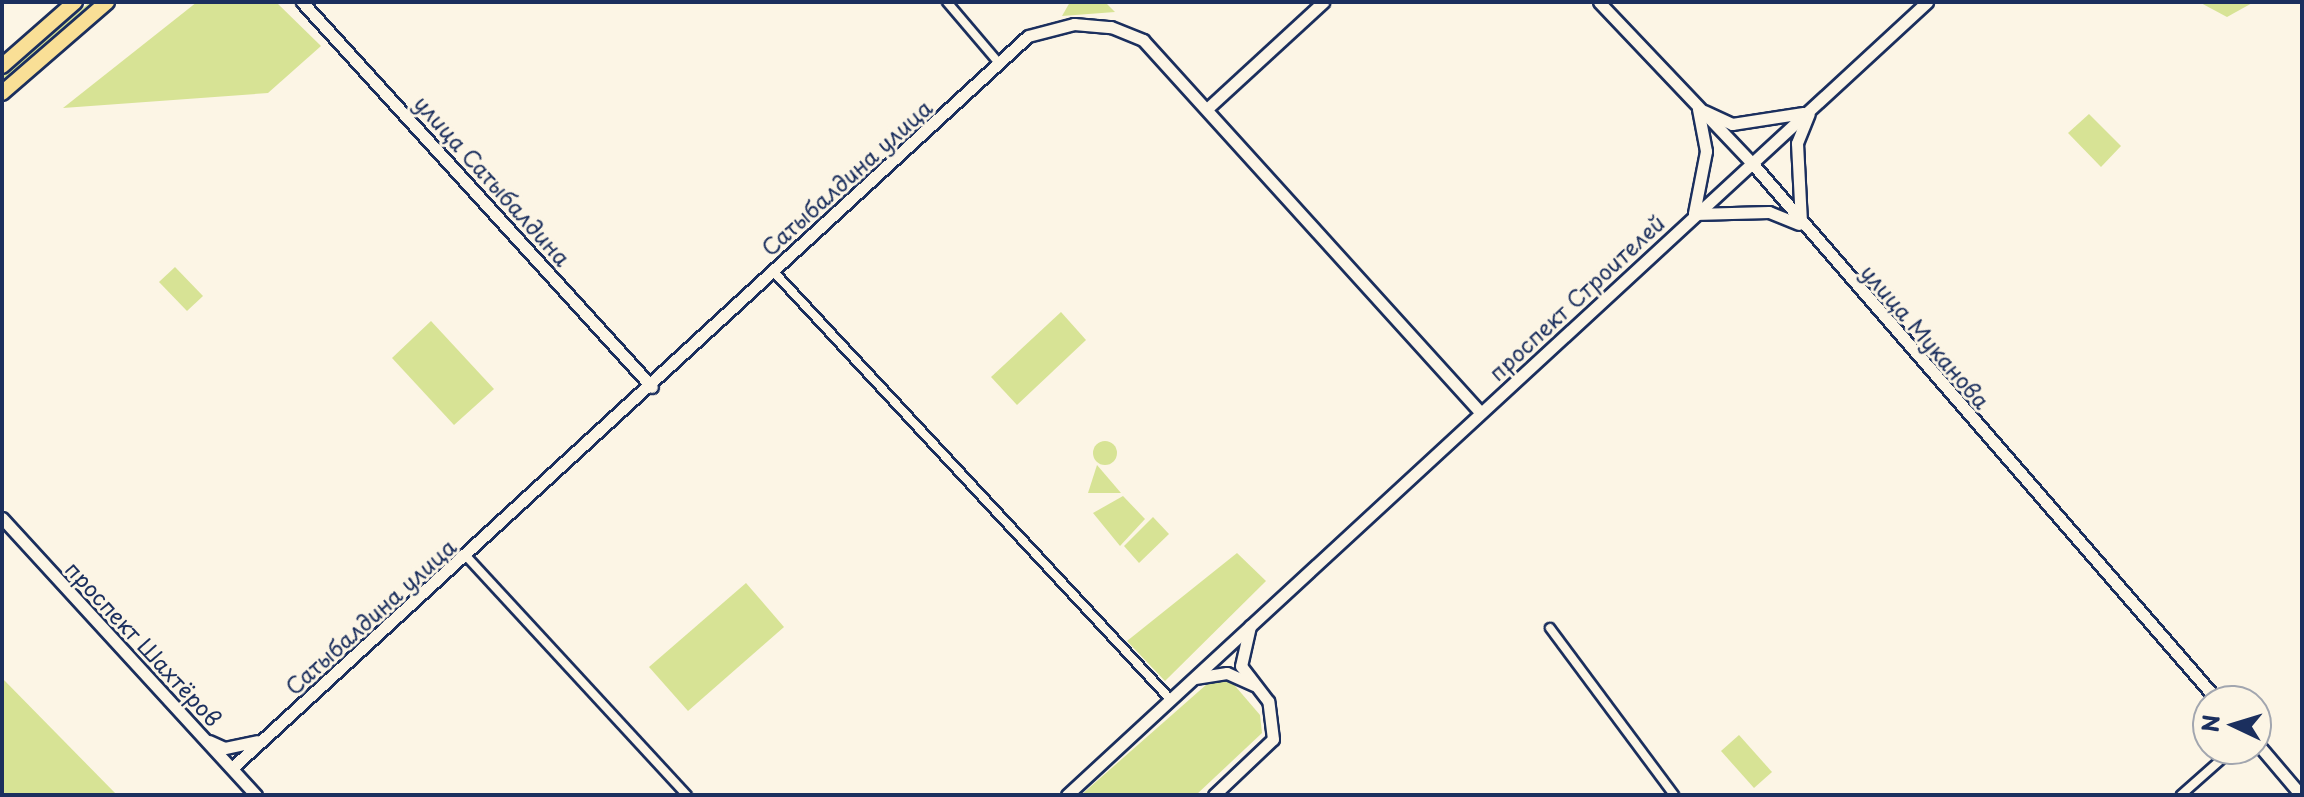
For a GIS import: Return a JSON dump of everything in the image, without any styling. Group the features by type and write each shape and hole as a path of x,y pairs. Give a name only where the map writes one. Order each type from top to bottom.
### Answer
{"highway":[{"path":"2,66 75,2"},
{"path":"2,93 107,2"}],"main road":[{"name":"улица Сатыбалдина","path":"302,2 652,387"},
{"path":"1209,107 1323,2"},
{"name":"улица Муканова","path":"1599,2 1751,162 1801,225 2204,685"},
{"name":"проспект Строителей","path":"1067,795 1927,2"},
{"name":"Сатыбалдина улица","path":"232,768 652,387 1028,36 1074,24 1111,27 1143,40 1209,107 1481,413"},
{"path":"1698,109 1732,124 1811,110"},
{"path":"1698,109 1706,151 1694,214 1769,212 1801,225 1797,143 1811,110"},
{"name":"проспект Шахтёров","path":"2,518 256,795"},
{"path":"1214,795 1273,739 1268,701 1239,654 1252,622"},
{"path":"1194,678 1227,673 1258,688"},
{"path":"205,739 237,748 265,738"},
{"path":"2272,761 2301,795"}],"street":[{"path":"947,2 999,63"},
{"path":"773,271 1171,700"},
{"path":"467,557 687,795"},
{"path":"1550,628 1674,795"},
{"path":"2181,795 2215,765"}],"green space":[{"path":"90,2 97,2 2,83 2,77"},
{"path":"197,2 276,2 321,46 268,93 63,108"},
{"path":"1070,2 1105,2 1115,12 1062,16"},
{"path":"2199,2 2254,2 2227,17"},
{"path":"2089,114 2121,146 2101,167 2068,133"},
{"path":"175,267 203,296 187,311 159,282"},
{"path":"1061,312 1086,340 1017,405 991,377"},
{"path":"431,321 494,389 454,425 392,358"},
{"path":"1105,441 1113,445 1117,453 1113,461 1105,465 1097,461 1093,453 1097,445"},
{"path":"1097,465 1121,493 1088,493"},
{"path":"1123,496 1145,519 1120,546 1093,513"},
{"path":"1153,517 1169,534 1139,563 1124,546"},
{"path":"1237,553 1266,581 1165,681 1127,641"},
{"path":"746,583 784,627 688,711 649,667"},
{"path":"1215,677 1230,680 1260,715 1262,733 1196,795 1081,795"},
{"path":"2,678 117,795 2,795"},
{"path":"1739,735 1772,772 1754,788 1721,751"}]}
